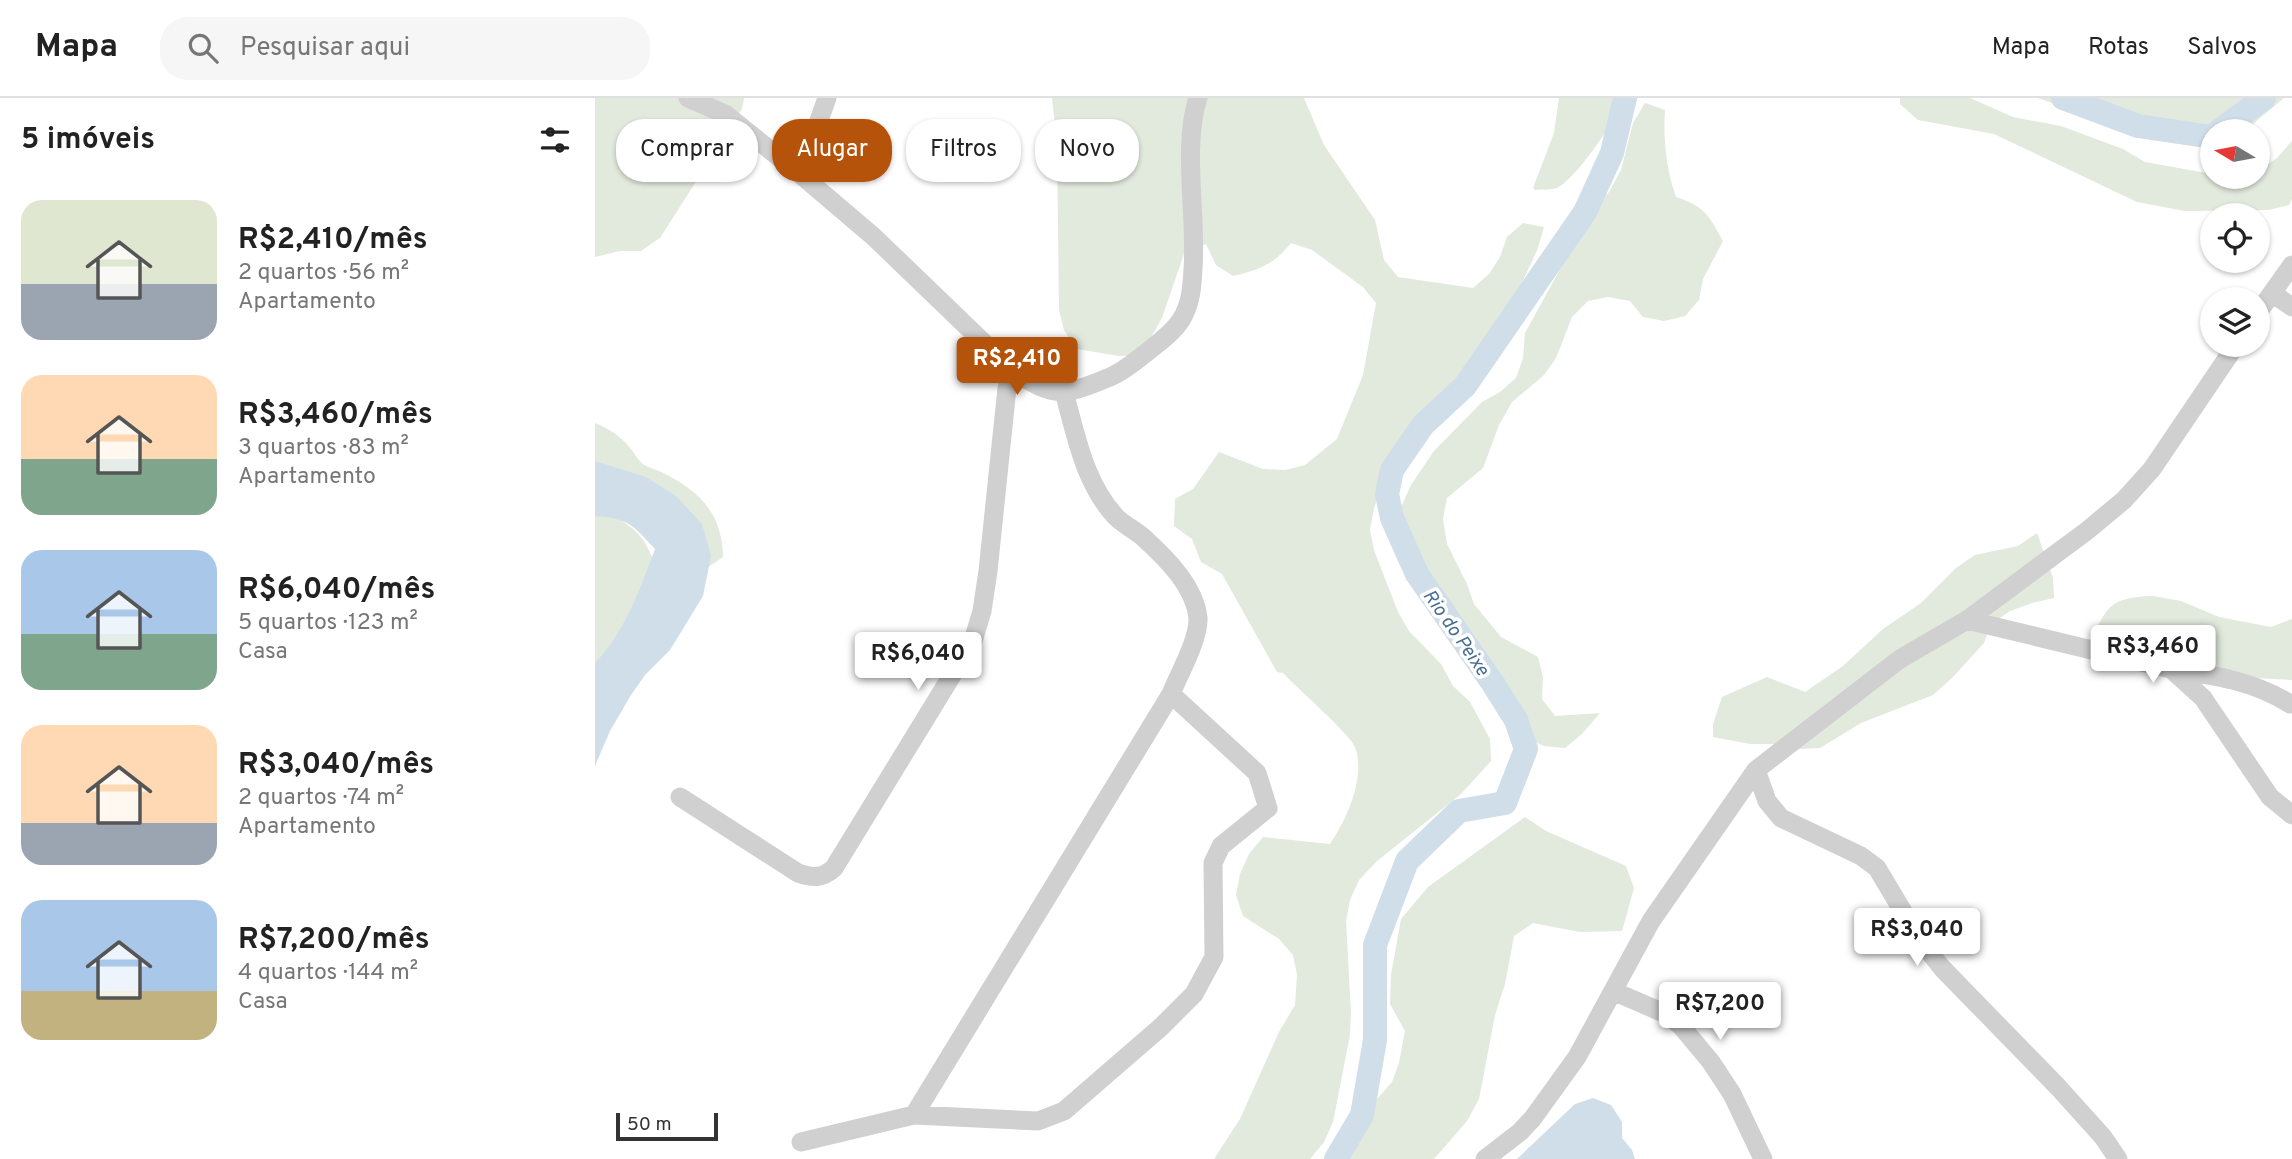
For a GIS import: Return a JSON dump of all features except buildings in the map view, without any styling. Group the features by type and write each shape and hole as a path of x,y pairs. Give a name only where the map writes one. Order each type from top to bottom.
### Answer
{"street":[{"path":"688,98 725,114 772,152"},
{"path":"820,119 827,98"},
{"path":"809,182 874,237 1012,370 1034,384 1054,392 1073,392 1121,372 1167,337 1180,321 1191,296 1194,249 1192,153 1198,98"},
{"path":"2270,296 2292,265"},
{"path":"2272,293 2292,307"},
{"path":"1485,1159 1520,1132 1533,1118 1577,1057 1651,921 1756,770 1900,659 1967,620 2125,500 2152,469 2228,357"},
{"path":"680,797 798,873 820,877 834,868 973,641 982,611 986,584 1007,388 1012,370"},
{"path":"914,1115 1171,694 1193,640 1198,620 1193,596 1170,564 1143,537 1116,517 1100,495 1083,463 1064,392"},
{"path":"1967,620 2171,669 2215,676 2268,690 2290,704"},
{"path":"2171,669 2203,698 2270,797 2292,815"},
{"path":"801,1142 914,1115 1038,1121 1064,1111 1161,1027 1194,994 1214,957 1213,863 1221,846 1268,808 1257,774 1171,694"},
{"path":"1756,770 1767,801 1781,818 1861,856 1877,868 1920,940 1942,968 2058,1087 2103,1137 2118,1159"},
{"path":"1613,991 1666,1014 1681,1026 1711,1062 1732,1094 1763,1159"}],"shaded area":[{"path":"595,98 744,98 742,109 735,119 616,119 616,182 696,182 660,238 641,251 620,251 595,257"},
{"path":"1052,98 1304,98 1324,145 1375,220 1384,260 1398,277 1473,288 1489,274 1500,257 1507,237 1523,223 1544,227 1538,248 1510,309 1486,348 1469,364 1458,381 1438,397 1427,414 1396,447 1374,508 1370,530 1374,550 1398,612 1409,631 1441,664 1453,686 1470,702 1490,739 1491,761 1461,794 1377,861 1359,880 1350,900 1346,921 1350,1035 1333,1122 1324,1142 1310,1159 1214,1159 1240,1119 1279,1032 1295,1005 1297,975 1293,955 1279,939 1243,916 1236,895 1240,874 1249,854 1263,837 1330,844 1343,823 1353,797 1358,759 1355,747 1344,732 1283,673 1277,672 1222,574 1201,562 1192,539 1174,526 1175,499 1193,489 1219,452 1263,469 1285,470 1305,465 1337,439 1363,375 1376,303 1363,287 1312,250 1291,243 1266,265 1233,276 1216,265 1206,244 1185,251 1162,318 1141,355 1119,356 1077,349 1064,330 1059,310 1057,182 1139,182 1139,119 1054,119"},
{"path":"1559,98 1623,98 1605,133 1575,173 1557,188 1535,190 1533,188 1554,133"},
{"path":"1900,98 1970,98 2013,117 2061,126 2123,149 2145,162 2200,172 2200,189 2270,189 2270,163 2292,141 2292,199 2289,205 2270,210 2270,203 2200,203 2200,211 2185,211 2137,202 1994,134 1918,120 1900,104"},
{"path":"2038,98 2284,98 2259,119 2200,119 2200,135 2179,138 2137,130 2096,114 2069,109"},
{"path":"1645,103 1665,110 1666,154 1676,197 1700,208 1723,241 1703,279 1699,300 1685,316 1664,321 1643,317 1630,301 1608,297 1588,301 1572,317 1556,358 1544,375 1512,402 1499,425 1483,468 1447,498 1443,519 1447,544 1474,604 1501,637 1538,657 1543,677 1542,699 1555,716 1600,713 1582,734 1565,748 1544,746 1523,737 1500,702 1459,654 1402,550 1398,527 1402,505 1411,485 1434,451 1482,402 1500,392 1516,378 1523,358 1525,333 1592,211 1609,192 1621,170 1633,123"},
{"path":"595,423 619,436 644,465 686,486 706,504 718,527 723,557 704,570 659,521 610,514 638,534 655,565 595,687"},
{"path":"595,461 646,477 676,496 702,524 711,556 703,596 670,650 645,675 631,695 610,731 595,766 595,663 623,624 655,549 629,524 595,516"},
{"path":"2037,533 2053,578 2054,598 2010,611 1991,624 1984,643 1933,695 1861,723 1820,748 1799,749 1775,744 1750,744 1713,737 1713,724 1722,697 1767,677 1805,692 1843,666 1883,629 1921,603 1956,568 1975,555 2018,546"},
{"path":"2153,596 2181,601 2219,617 2271,627 2292,619 2292,680 2233,677 2092,642 2101,619 2112,606 2128,598"},
{"path":"1525,817 1546,831 1626,866 1634,888 1622,931 1580,932 1533,923 1514,936 1479,1099 1467,1121 1434,1159 1343,1159 1346,1148 1370,1107 1392,1082 1399,1063 1405,1031 1390,1004 1391,975 1401,919 1428,887"},
{"path":"1593,1098 1611,1105 1622,1122 1622,1138 1632,1150 1635,1159 1517,1159 1575,1104"}],"waterway":[{"name":"Rio do Peixe","path":"1336,1159 1362,1115 1375,1040 1375,945 1407,861 1459,811 1505,803 1526,749 1516,720 1417,574 1392,518 1387,494 1392,470 1423,425 1465,386 1585,212 1612,153 1625,98"},
{"name":"Rio do Peixe","path":"2063,98 2138,126 2200,135"},
{"name":"Rio do Peixe","path":"2235,119 2264,98"}]}
